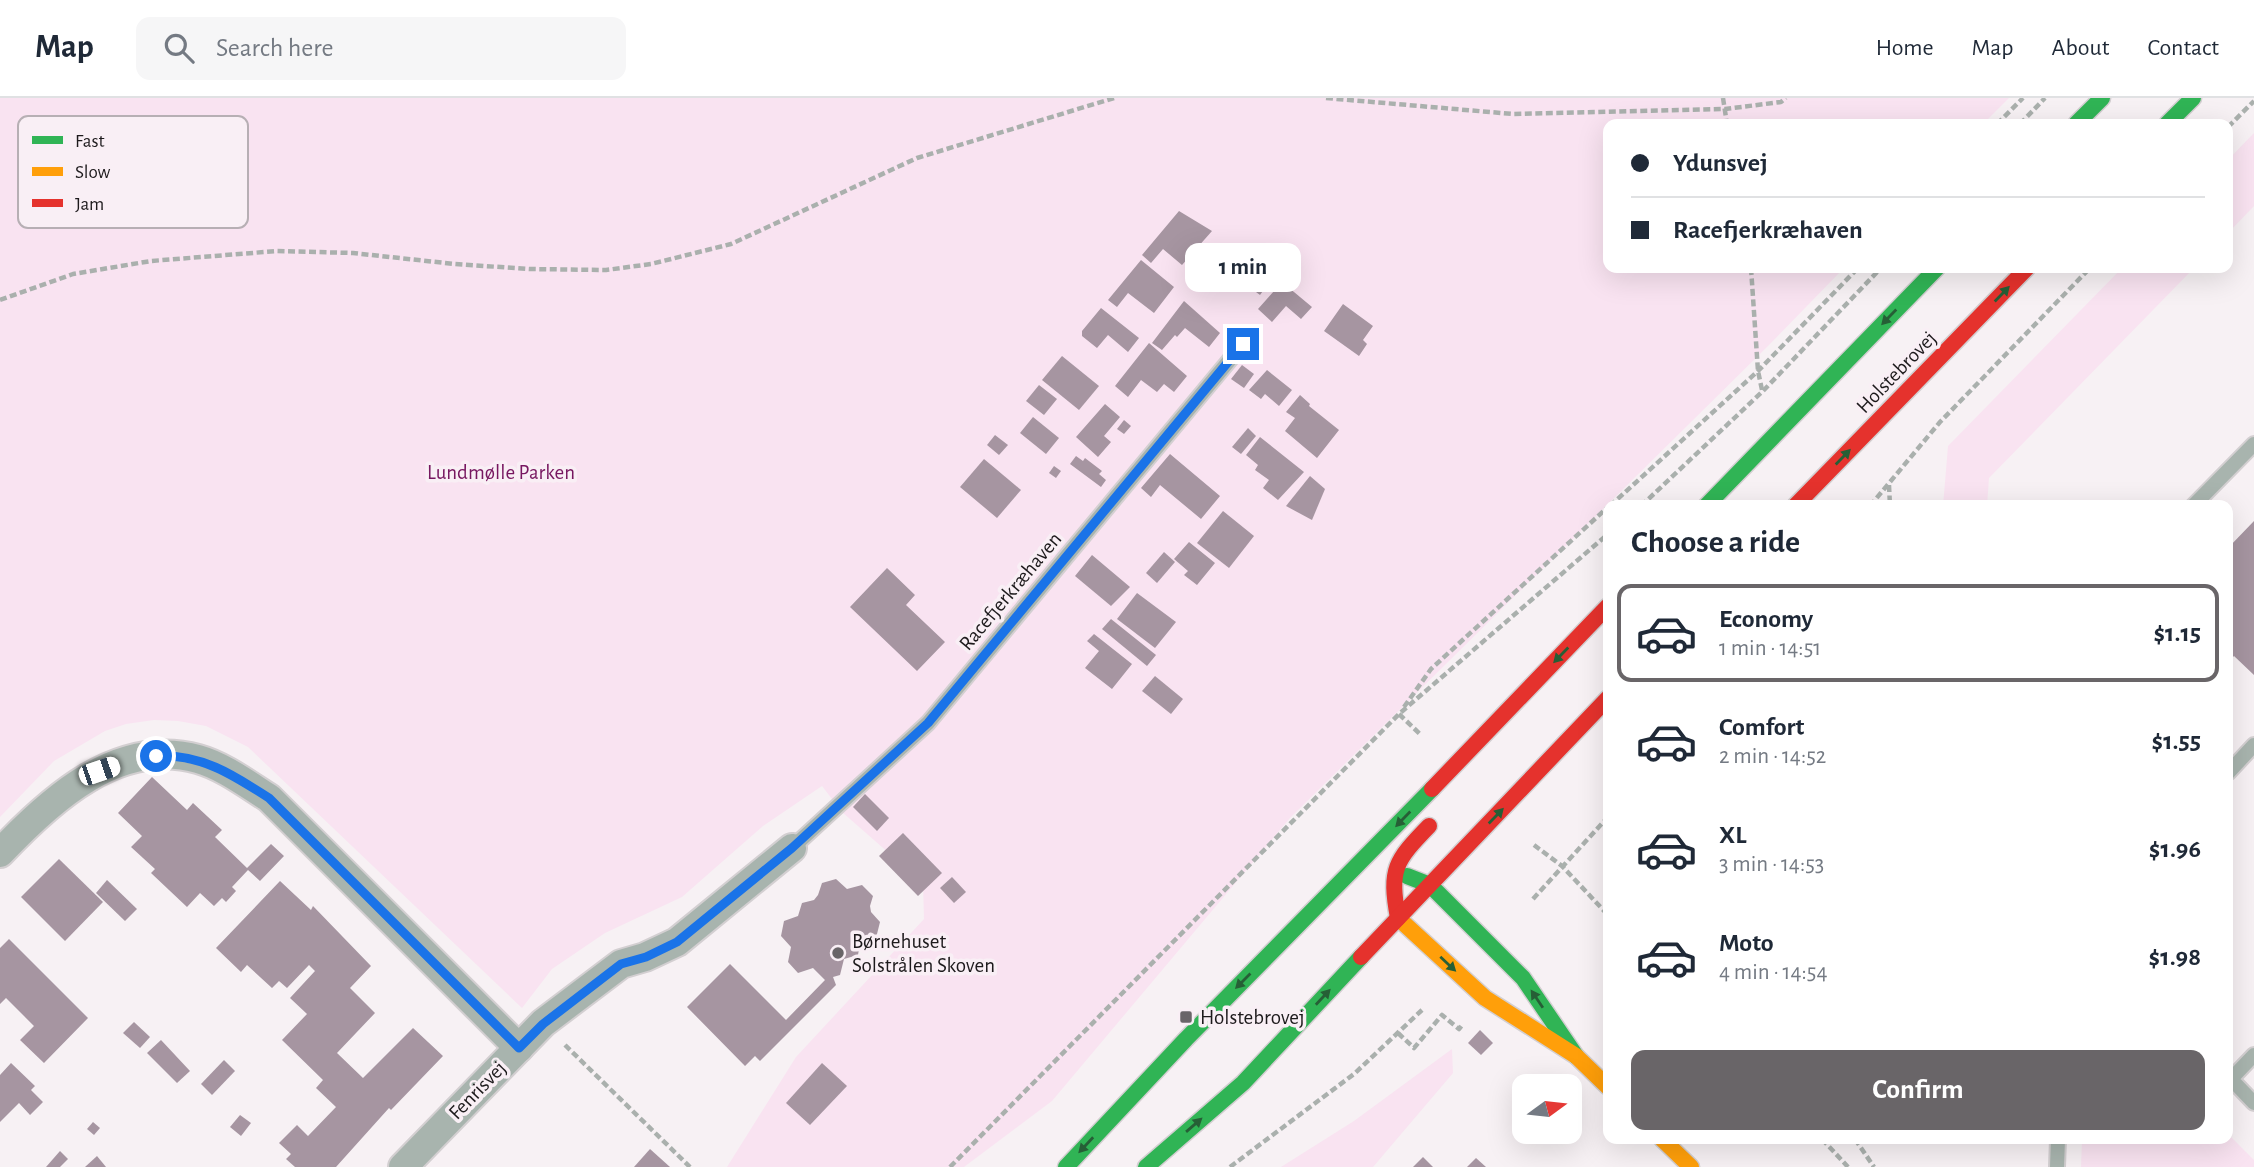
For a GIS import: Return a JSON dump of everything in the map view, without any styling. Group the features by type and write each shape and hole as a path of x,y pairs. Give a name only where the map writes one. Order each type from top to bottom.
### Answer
{"main road":[{"path":"2081,119 2102,98"},
{"path":"2172,119 2193,98"},
{"name":"Holstebrovej","path":"1712,500 1932,273"},
{"name":"Holstebrovej","path":"1801,500 2022,273"},
{"path":"1066,1167 1186,1039 1603,611"},
{"path":"1597,639 1603,627"},
{"path":"1146,1167 1243,1083 1603,703"},
{"path":"1437,818 1399,856 1392,888 1398,918 1485,998 1576,1056"},
{"path":"1361,862 1430,885 1522,978 1576,1056 1603,1082"},
{"path":"1667,1144 1691,1167"}],"street":[{"path":"0,853 68,790 99,771 139,757 172,755 199,760 237,778 269,798 519,1048"},
{"name":"Fenrisvej","path":"403,1167 543,1024 621,964 646,957 677,942 792,848"}],"lane":[{"name":"Racefjerkræhaven","path":"792,848 928,723 1243,344"},
{"path":"2199,500 2254,444"},
{"path":"2233,768 2254,745"},
{"path":"2233,1077 2254,1055"},
{"path":"2233,1081 2254,1103"},
{"path":"2057,1167 2058,1144"}],"path":[{"path":"0,300 73,274 152,261 277,251 353,253 529,269 606,270 651,264 731,244 917,158 1114,98"},
{"path":"1325,98 1513,114 1725,109 1781,102 1786,98"},
{"path":"1723,98 1726,119"},
{"path":"2002,119 2023,98"},
{"path":"2025,119 2045,98"},
{"path":"2233,122 2254,101"},
{"path":"1751,273 1758,371 1763,391"},
{"path":"1616,500 1758,371 1853,273"},
{"path":"1647,500 1763,391 1876,273"},
{"path":"1875,500 1940,422 2085,273"},
{"path":"1889,484 1889,500"},
{"path":"1399,714 1431,669 1603,511"},
{"path":"950,1167 1399,714 1603,538"},
{"path":"1399,714 1421,735"},
{"path":"1533,899 1603,822"},
{"path":"1534,845 1562,866 1603,910"},
{"path":"1230,1167 1354,1074 1422,1010"},
{"path":"1398,1033 1414,1048 1442,1015"},
{"path":"543,1024 690,1167"},
{"path":"1827,1144 1848,1167"},
{"path":"1858,1144 1874,1167"}],"green space":[{"name":"Lundmølle Parken","path":"0,98 2009,98 1988,119 1603,119 1603,273 1839,273 1612,500 1603,500 1603,509 1290,818 1052,1101 964,1167 727,1167 796,1057 924,919 923,883 842,812 822,786 763,826 682,897 605,933 552,969 522,1008 248,747 206,726 154,720 126,724 105,731 54,761 0,817"},
{"path":"2254,133 2254,206 2233,228 2233,155"},
{"path":"2117,273 2189,273 1989,478 1987,500 1944,500 1948,446"},
{"path":"1452,1049 1453,1073 1373,1167 1281,1167 1354,1121"},
{"path":"2233,1139 2254,1160 2254,1167 2081,1167 2082,1144 2233,1144"}],"building":[{"path":"1179,211 1212,231 1182,265 1163,249 1151,263 1142,255"},
{"path":"1226,247 1259,271 1242,291 1234,285 1238,280 1215,263"},
{"path":"1141,260 1174,287 1154,313 1128,293 1117,307 1108,300"},
{"path":"1270,265 1278,270 1260,295 1252,289"},
{"path":"1282,282 1312,307 1301,319 1286,306 1272,322 1258,309"},
{"path":"1184,301 1220,333 1209,347 1185,328 1162,350 1152,343"},
{"path":"1343,304 1373,326 1363,340 1367,344 1359,356 1324,331"},
{"path":"1101,308 1139,338 1128,352 1108,335 1097,348 1082,336 1082,331"},
{"path":"1149,343 1187,376 1174,392 1164,384 1157,392 1141,380 1128,397 1115,386"},
{"path":"1062,356 1099,386 1079,410 1042,380"},
{"path":"1242,365 1254,374 1244,388 1231,379"},
{"path":"1267,370 1292,390 1279,406 1265,394 1261,399 1249,390"},
{"path":"1039,385 1057,399 1044,415 1026,401"},
{"path":"1300,395 1309,406 1339,430 1317,458 1285,431 1295,418 1286,412"},
{"path":"1105,404 1120,417 1104,436 1111,442 1098,457 1076,437"},
{"path":"1033,417 1059,438 1046,454 1020,433"},
{"path":"1124,420 1131,426 1124,434 1117,429"},
{"path":"1248,428 1256,436 1241,454 1232,447"},
{"path":"995,435 1008,445 999,455 987,445"},
{"path":"1260,437 1304,472 1278,500 1263,488 1269,480 1255,470 1258,465 1246,455"},
{"path":"1170,454 1220,496 1201,519 1160,485 1151,497 1141,488"},
{"path":"1076,456 1083,461 1085,458 1102,471 1099,474 1106,480 1101,487 1070,464"},
{"path":"984,459 1021,490 997,518 960,487"},
{"path":"1054,466 1061,471 1056,478 1049,473"},
{"path":"1310,476 1325,489 1312,520 1286,506"},
{"path":"1223,511 1254,536 1229,568 1197,543"},
{"path":"2254,521 2254,675 2233,657 2233,543"},
{"path":"1189,542 1215,563 1197,585 1184,575 1188,571 1174,559"},
{"path":"1164,552 1175,562 1157,583 1146,573"},
{"path":"1092,555 1130,587 1111,606 1075,576"},
{"path":"887,568 915,595 906,605 945,642 917,671 850,607"},
{"path":"1137,593 1176,622 1155,648 1117,619"},
{"path":"1111,619 1156,655 1147,666 1102,629"},
{"path":"1094,634 1132,664 1112,689 1085,668 1099,651 1087,641"},
{"path":"1155,676 1183,699 1171,714 1142,691"},
{"path":"152,777 187,810 193,803 222,830 215,837 247,868 271,844 284,856 260,881 248,870 232,887 236,891 226,902 222,898 214,906 200,893 187,907 151,873 155,869 131,847 142,836 118,813"},
{"path":"865,794 889,818 877,831 853,807"},
{"path":"903,833 942,873 918,896 879,856"},
{"path":"59,859 103,902 65,941 21,897"},
{"path":"952,877 966,892 954,903 940,888"},
{"path":"836,879 847,889 862,885 873,896 871,912 880,922 876,938 860,943 858,955 844,959 840,975 833,977 836,985 760,1061 755,1056 745,1066 687,1007 730,964 786,1020 825,980 813,968 798,973 788,962 791,947 781,936 784,921 798,916 802,903 814,900 822,883"},
{"path":"107,880 137,909 125,921 96,893"},
{"path":"280,881 311,910 313,906 371,966 350,988 375,1013 337,1053 363,1078 413,1028 443,1056 391,1110 389,1108 336,1167 295,1167 286,1159 291,1154 279,1143 297,1125 308,1136 336,1107 316,1088 323,1080 282,1040 307,1014 290,998 315,971 309,965 287,988 279,981 272,988 247,965 241,972 216,948"},
{"path":"9,939 88,1018 44,1063 20,1040 34,1026 6,998 0,1004 0,948"},
{"path":"134,1022 150,1037 140,1048 123,1033"},
{"path":"1480,1030 1493,1043 1481,1055 1468,1043"},
{"path":"161,1040 190,1071 177,1083 147,1053"},
{"path":"224,1060 235,1071 212,1095 201,1084"},
{"path":"11,1063 35,1086 31,1090 43,1102 30,1115 19,1103 0,1122 0,1075"},
{"path":"822,1063 847,1086 810,1125 786,1103"},
{"path":"240,1115 251,1123 241,1136 230,1127"},
{"path":"93,1122 100,1128 94,1135 87,1129"},
{"path":"650,1149 670,1167 634,1167"},
{"path":"60,1151 68,1159 60,1167 46,1167"},
{"path":"97,1156 106,1167 85,1167"},
{"path":"1423,1157 1433,1167 1413,1167"},
{"path":"1476,1158 1486,1167 1467,1167"}],"traffic: fast":[{"path":"2081,119 2102,98"},
{"path":"2172,119 2193,98"},
{"path":"1712,500 1932,273"},
{"path":"1066,1167 1186,1039 1432,789"},
{"path":"1407,876 1430,885 1523,978 1576,1056"},
{"path":"1146,1167 1243,1083 1361,957"}],"traffic: slow":[{"path":"1398,918 1485,998 1576,1056 1603,1082"},
{"path":"1667,1144 1691,1167"}],"traffic: jam":[{"path":"1801,500 2022,273"},
{"path":"1432,789 1603,611"},
{"path":"1361,957 1603,703"},
{"path":"1398,918 1394,888 1397,867 1409,848 1429,826"}],"place":[{"name":"Børnehuset Solstrålen Skoven","path":"838,953"},
{"name":"Holstebrovej","path":"1186,1017"}],"route":[{"path":"156,756 172,755 199,760 237,778 269,798 519,1048 543,1024 621,964 646,957 677,942 792,848 928,723 1243,344"}]}
